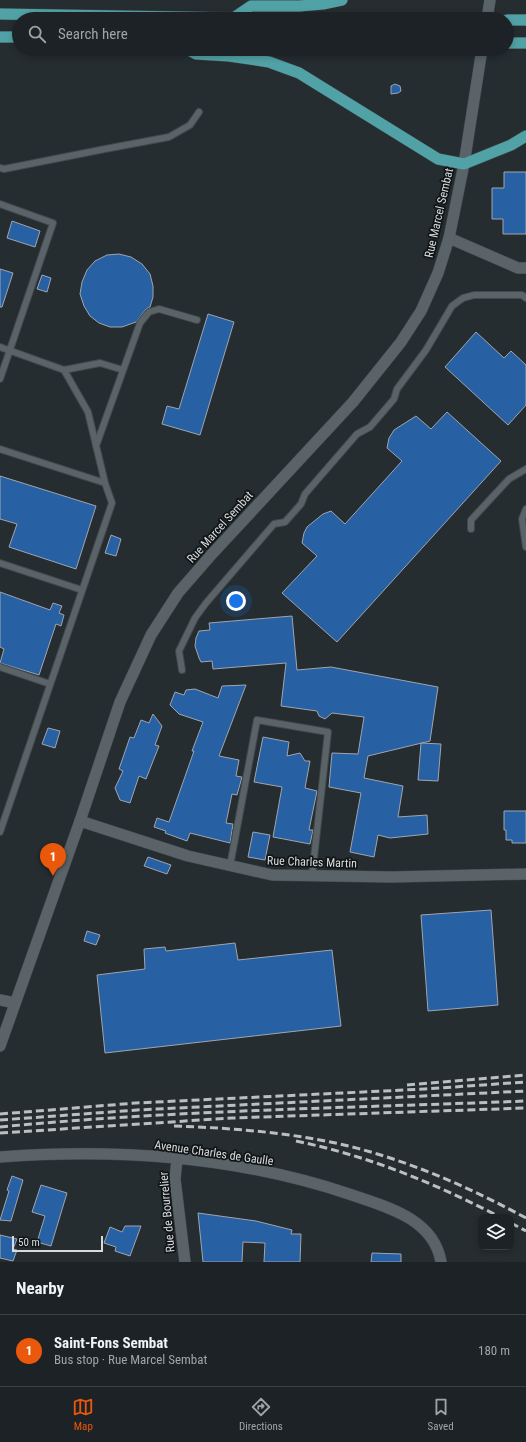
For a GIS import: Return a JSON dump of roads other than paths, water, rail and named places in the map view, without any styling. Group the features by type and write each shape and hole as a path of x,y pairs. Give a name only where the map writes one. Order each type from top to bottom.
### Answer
{"highway":[{"path":"242,12 251,6 299,6 323,4 342,0"},
{"path":"0,14 12,14"},
{"path":"514,20 526,20"},
{"path":"0,37 12,37"},
{"path":"514,43 526,43"},
{"path":"229,56 269,62 299,73 438,159 464,164 511,145 526,136"}],"main road":[{"path":"488,12 490,0"},
{"name":"Rue Marcel Sembat","path":"0,1046 80,821 120,702 151,635 178,593 353,402 401,342 421,311 438,273 449,238 464,164 481,56"},
{"path":"449,238 518,268 526,268"},
{"name":"Rue Charles Martin","path":"80,821 188,856 272,875 392,877 526,874"},
{"path":"0,1000 15,1003"},
{"name":"Avenue Charles de Gaulle","path":"0,1157 78,1154 177,1159 247,1168 302,1180 364,1199 410,1219 426,1231 437,1248 440,1262"},
{"name":"Rue de Bourrelier","path":"177,1159 175,1179 185,1262"}],"lane":[{"path":"0,168 4,169 169,137 190,125 198,112"},
{"path":"0,204 53,223 0,379"},
{"path":"182,670 179,651 195,618 206,603 274,524 285,522 302,504 305,494 349,443 357,434 370,427 394,399 397,389 426,350 452,306 463,298 474,295 522,295 526,298"},
{"path":"96,446 140,323 149,312 159,309 197,320"},
{"path":"0,347 64,370 100,363 123,370"},
{"path":"0,832 112,503 105,483 88,412 64,370"},
{"path":"0,449 105,483"},
{"path":"471,529 471,520 509,479 526,469"},
{"path":"526,509 522,519 526,547"},
{"path":"0,563 82,590"},
{"path":"0,667 50,684"},
{"path":"230,866 256,720 328,732 312,876"}],"railway":[{"path":"407,1085 526,1075"},
{"path":"0,1114 136,1103 425,1089 526,1082"},
{"path":"0,1120 137,1110 526,1091"},
{"path":"0,1127 66,1121 197,1113 526,1101"},
{"path":"0,1133 232,1118 526,1108"},
{"path":"174,1126 237,1129 299,1136 364,1150 388,1157 458,1184 526,1218"},
{"path":"296,1141 349,1154 401,1172 451,1193 494,1214"},
{"path":"514,1225 526,1231"}],"place":[{"name":"Saint-Fons Sembat","path":"53,876"}]}
